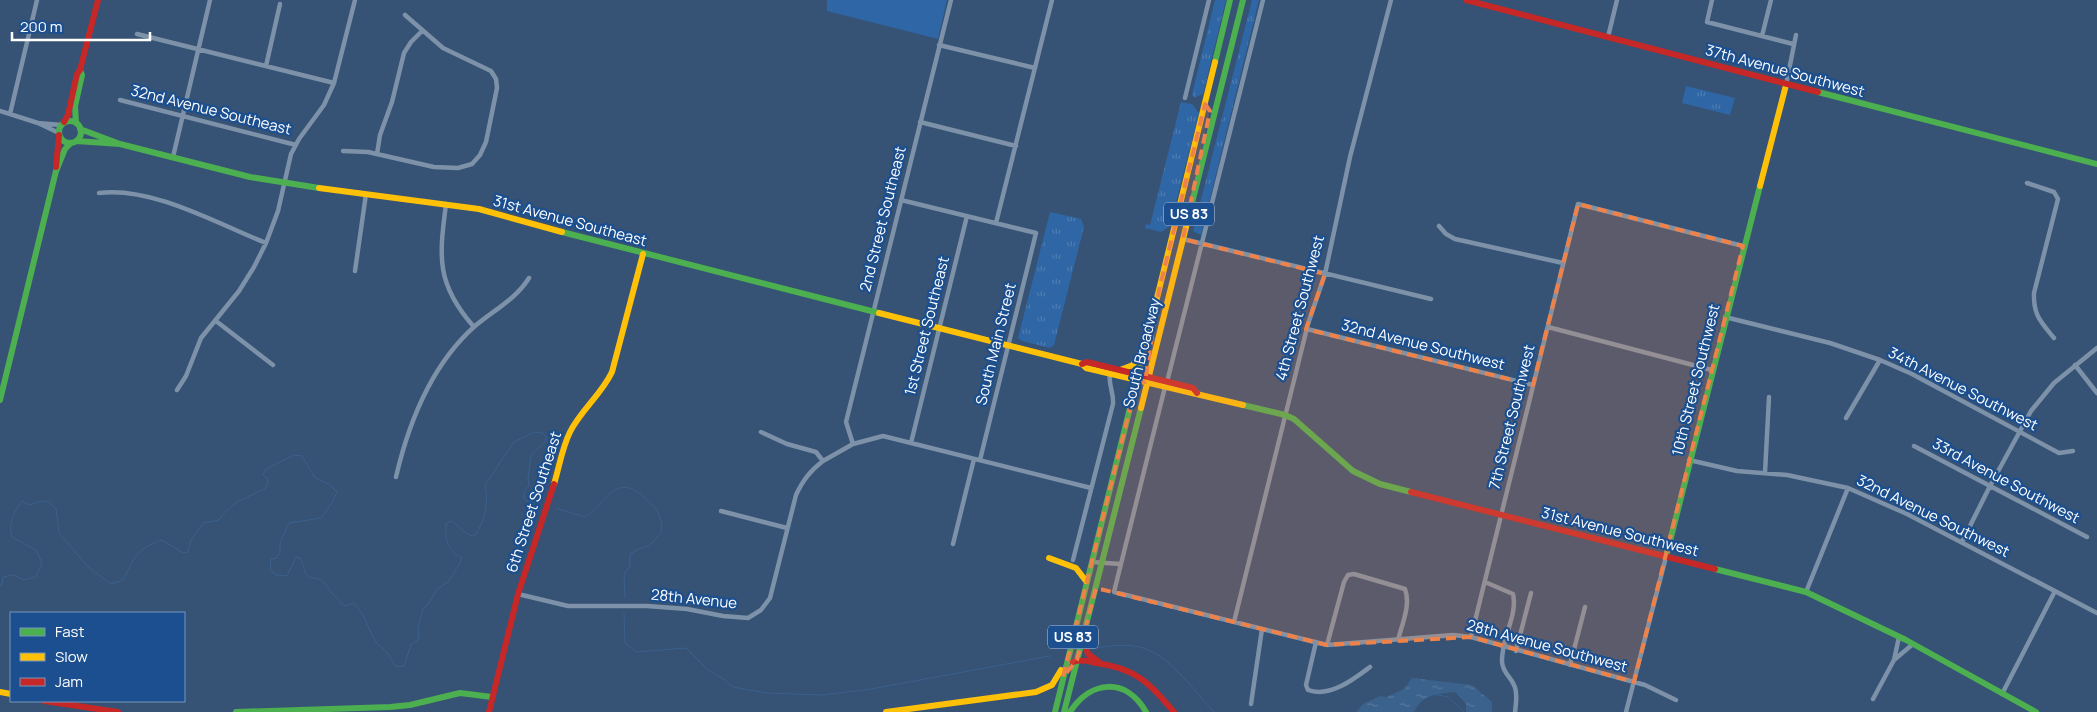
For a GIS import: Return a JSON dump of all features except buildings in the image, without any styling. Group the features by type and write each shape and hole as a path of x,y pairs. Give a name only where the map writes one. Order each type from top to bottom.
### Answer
{"main road":[{"path":"56,170 55,160 59,134 69,110 98,0"},
{"name":"South Broadway","path":"1064,712 1129,458 1143,379 1148,332 1230,0"},
{"name":"South Broadway","path":"1054,712 1086,580 1143,379 1158,337 1243,0"},
{"name":"37th Avenue Southwest","path":"1466,0 1786,85 2097,164"},
{"path":"0,400 56,170 65,149 80,136 75,106 82,75 80,70"},
{"name":"10th Street Southwest","path":"1666,557 1743,246 1758,199 1786,85"},
{"path":"1194,190 1198,159 1210,112 1210,106 1205,104"},
{"path":"63,124 69,121 78,126"},
{"name":"31st Avenue Southeast","path":"78,126 88,133 114,140 120,144 172,158 284,183 486,211 643,254 1009,346"},
{"path":"59,134 64,142 74,142"},
{"name":"31st Avenue Southeast","path":"74,142 88,140 113,145 120,144"},
{"path":"1183,239 1180,238 1179,234 1190,191 1193,153"},
{"path":"1158,337 1165,292 1177,246 1177,243 1171,239"},
{"name":"6th Street Southeast","path":"489,712 518,594 544,519 569,433 580,416 605,386 612,372 643,254"},
{"path":"1143,379 1156,322 1159,290"},
{"path":"1120,370 1132,365 1137,360 1144,338 1148,332"},
{"name":"31st Avenue Southwest","path":"1009,346 1082,364 1086,368 1166,384 1191,394 1197,393 1294,419 1353,471 1397,490 1501,514 1806,592 1913,644 2036,712"},
{"name":"31st Avenue Southwest","path":"1082,364 1087,362 1120,370 1143,379"},
{"path":"1049,558 1074,566 1084,575 1086,580"},
{"path":"886,712 1036,692 1052,685 1060,673 1077,607 1084,588"},
{"path":"1083,635 1088,654 1103,664"},
{"path":"1063,677 1071,664 1077,660 1103,664 1134,673 1143,678 1174,712"},
{"path":"1070,712 1079,698 1089,691 1103,686 1112,686 1130,693 1140,702 1146,712"},
{"path":"236,712 390,707 410,705 460,692 492,697"},
{"path":"51,702 118,712"}],"street":[{"path":"10,114 37,0"},
{"path":"172,158 210,0"},
{"path":"177,390 186,376 202,338 254,267 266,243 278,211 289,161 296,144 324,105 334,83 355,0"},
{"name":"2nd Street Southeast","path":"853,444 846,422 950,0"},
{"path":"901,200 996,223 1052,0"},
{"path":"1186,98 1210,0"},
{"path":"1091,562 1120,564 1263,0"},
{"name":"4th Street Southwest","path":"1234,622 1307,329 1325,274 1350,157 1391,0"},
{"path":"1608,37 1617,0"},
{"path":"1712,0 1707,22 1793,44"},
{"path":"1762,36 1771,0"},
{"path":"266,66 280,4"},
{"path":"343,151 377,154 419,164 458,168 472,164 480,156 486,142 497,88 496,79 491,71 443,48 405,15"},
{"path":"377,154 404,53 411,42 422,31"},
{"path":"137,34 334,83"},
{"path":"1786,85 1796,35"},
{"path":"939,45 1036,68"},
{"name":"32nd Avenue Southeast","path":"120,100 296,144"},
{"path":"0,112 38,123 59,134"},
{"path":"920,122 1016,146"},
{"path":"38,123 63,124"},
{"path":"2028,183 2054,192 2058,199 2034,293 2033,306 2038,318 2054,338"},
{"path":"100,192 115,191 185,208 266,243"},
{"path":"355,271 366,194"},
{"path":"446,204 441,260 443,277 458,306 474,327"},
{"name":"7th Street Southwest","path":"1471,637 1578,204 1743,246"},
{"name":"1st Street Southeast","path":"911,443 967,216"},
{"name":"South Main Street","path":"980,460 1036,233 996,223"},
{"path":"1438,226 1454,239 1563,264"},
{"path":"1183,239 1202,242 1431,299"},
{"path":"396,477 404,443 420,402 437,371 474,327 521,291 529,278"},
{"name":"34th Avenue Southwest","path":"1725,317 1830,343 1880,360 1912,374 2059,452 2073,452"},
{"path":"216,321 273,365"},
{"path":"1548,327 1712,370"},
{"name":"32nd Avenue Southwest","path":"1307,329 1533,385"},
{"path":"1962,542 2019,431 2037,402 2054,383 2097,348"},
{"path":"1846,418 1880,360"},
{"path":"2075,365 2097,393"},
{"path":"1073,560 1113,404 1114,398 1109,383 1110,374"},
{"path":"1765,473 1769,397"},
{"path":"761,432 787,444 816,452 823,461"},
{"name":"28th Avenue","path":"518,594 568,606 663,607 748,618 761,610 770,598 796,495 803,480 810,471 823,461 853,444 883,436 1091,488"},
{"name":"33rd Avenue Southwest","path":"1914,446 2087,537"},
{"path":"953,544 974,459"},
{"name":"32nd Avenue Southwest","path":"1689,460 1737,471 1820,481 1848,488 1907,514 2054,593 2097,613"},
{"path":"1806,592 1848,488"},
{"path":"721,511 788,528"},
{"name":"10th Street Southwest","path":"1626,712 1666,557"},
{"name":"28th Avenue Southwest","path":"1120,564 1114,592 1326,645 1453,635 1471,637 1516,651 1634,682 1659,690 1676,700"},
{"path":"1326,645 1344,582 1348,575 1354,574 1402,586 1406,592 1407,604 1398,640"},
{"path":"1485,582 1513,594 1515,603 1502,662 1505,674 1514,685 1515,712"},
{"path":"1516,651 1531,593"},
{"path":"2002,694 2054,593"},
{"path":"1570,665 1585,607"},
{"path":"1251,704 1262,629"},
{"path":"1873,698 1894,660 1899,637"},
{"path":"1316,642 1306,684 1308,690 1316,693 1330,691 1354,679 1370,666"},
{"path":"1894,660 1913,644"}],"highlighted area":[{"path":"1205,104 1210,111 1183,239 1325,274 1306,329 1533,385 1578,204 1743,246 1634,682 1471,637 1327,645 1096,588 1077,660 1063,677 1137,380 1145,382 1159,290"}],"green space":[{"path":"827,0 947,0 938,39 827,11"},
{"path":"1215,0 1226,0 1203,94 1194,98 1192,94"},
{"path":"1252,0 1259,0 1201,235 1193,231"},
{"path":"1686,86 1735,98 1730,115 1682,103"},
{"path":"1181,102 1192,104 1199,113 1170,226 1161,232 1145,228 1146,224 1150,225"},
{"path":"1050,212 1081,219 1084,227 1054,345 1050,348 1022,341 1018,338"}],"water":[{"path":"1412,678 1472,685 1492,702 1492,712 1466,712 1466,704 1455,692 1436,694 1426,698 1414,712 1356,712 1363,704 1380,696 1386,697 1404,689"}],"waterway":[{"path":"0,585 2,585 3,577 14,575 23,580 36,577 42,563 36,550 12,537 12,518 22,501 29,505 41,501 49,502 56,509 59,533 88,567 111,584 123,580 141,550 162,540 183,553 188,552 191,540 203,523 219,520 230,507 267,487 268,479 263,475 266,469 294,455 302,456 315,478 329,484 337,492 321,518 289,523 280,543 280,553 276,558 271,559 270,569 276,575 287,576 296,557 300,558 305,573 308,576 322,581 343,604 347,606 353,603 357,607 376,642 388,654 394,664 400,667 404,666 411,645 419,639 418,626 423,609 437,589 448,582 461,561 461,557 448,544 446,524 450,521 453,522 467,534 474,536 481,525 485,511 487,497 485,485 514,442 535,432 543,433 546,441 531,455 528,478 529,486 524,491 524,499 540,503"},
{"path":"556,508 585,517 612,492 626,487 635,490 656,509 660,516 662,531 649,546 638,549 630,554 630,566 624,574 625,598"},
{"path":"624,613 625,643 636,652 686,648 708,670 733,687 766,693 822,695 871,689 1050,656"},
{"path":"1094,648 1118,645 1143,648 1153,652 1172,666 1214,712"},
{"path":"1433,694 1448,697 1464,712"}],"traffic: fast":[{"path":"1215,62 1230,0"},
{"path":"1191,207 1243,0"},
{"path":"76,123 75,106 82,75 80,70"},
{"path":"1818,92 2097,164"},
{"path":"70,121 78,124 81,132 78,140 70,143 62,140 59,132 62,124 70,121"},
{"path":"80,129 120,144 250,177 319,188"},
{"path":"76,141 120,144"},
{"path":"0,400 56,171 65,149 71,143"},
{"path":"1666,557 1760,186"},
{"path":"562,232 879,313"},
{"path":"1055,712 1141,363"},
{"path":"1243,405 1294,419 1353,471 1380,484 1411,492"},
{"path":"1064,712 1141,408"},
{"path":"1715,569 1806,592 1906,640 2036,712"},
{"path":"1070,712 1078,701 1088,694 1108,687 1119,688 1129,693 1146,712"},
{"path":"236,712 390,707 410,705 460,693 492,697"}],"traffic: slow":[{"path":"1141,363 1215,62"},
{"path":"1760,186 1786,85"},
{"path":"319,188 479,209 562,232"},
{"path":"1141,408 1191,207"},
{"path":"554,484 570,432 612,372 643,254"},
{"path":"879,313 1082,364 1086,368 1243,405"},
{"path":"1120,370 1133,365 1140,353"},
{"path":"1049,558 1076,568 1086,581"},
{"path":"886,712 1036,692 1052,685 1061,670"},
{"path":"0,692 10,694"}],"traffic: jam":[{"path":"64,122 68,115 77,74 80,70 98,0"},
{"path":"1466,0 1818,92"},
{"path":"56,167 59,135"},
{"path":"1082,364 1087,362 1193,388 1197,393"},
{"path":"489,712 518,594 554,484"},
{"path":"1411,492 1715,569"},
{"path":"1083,638 1088,654 1098,661"},
{"path":"1073,662 1087,661 1110,665 1132,673 1149,685 1174,712"},
{"path":"51,702 118,712"}]}
